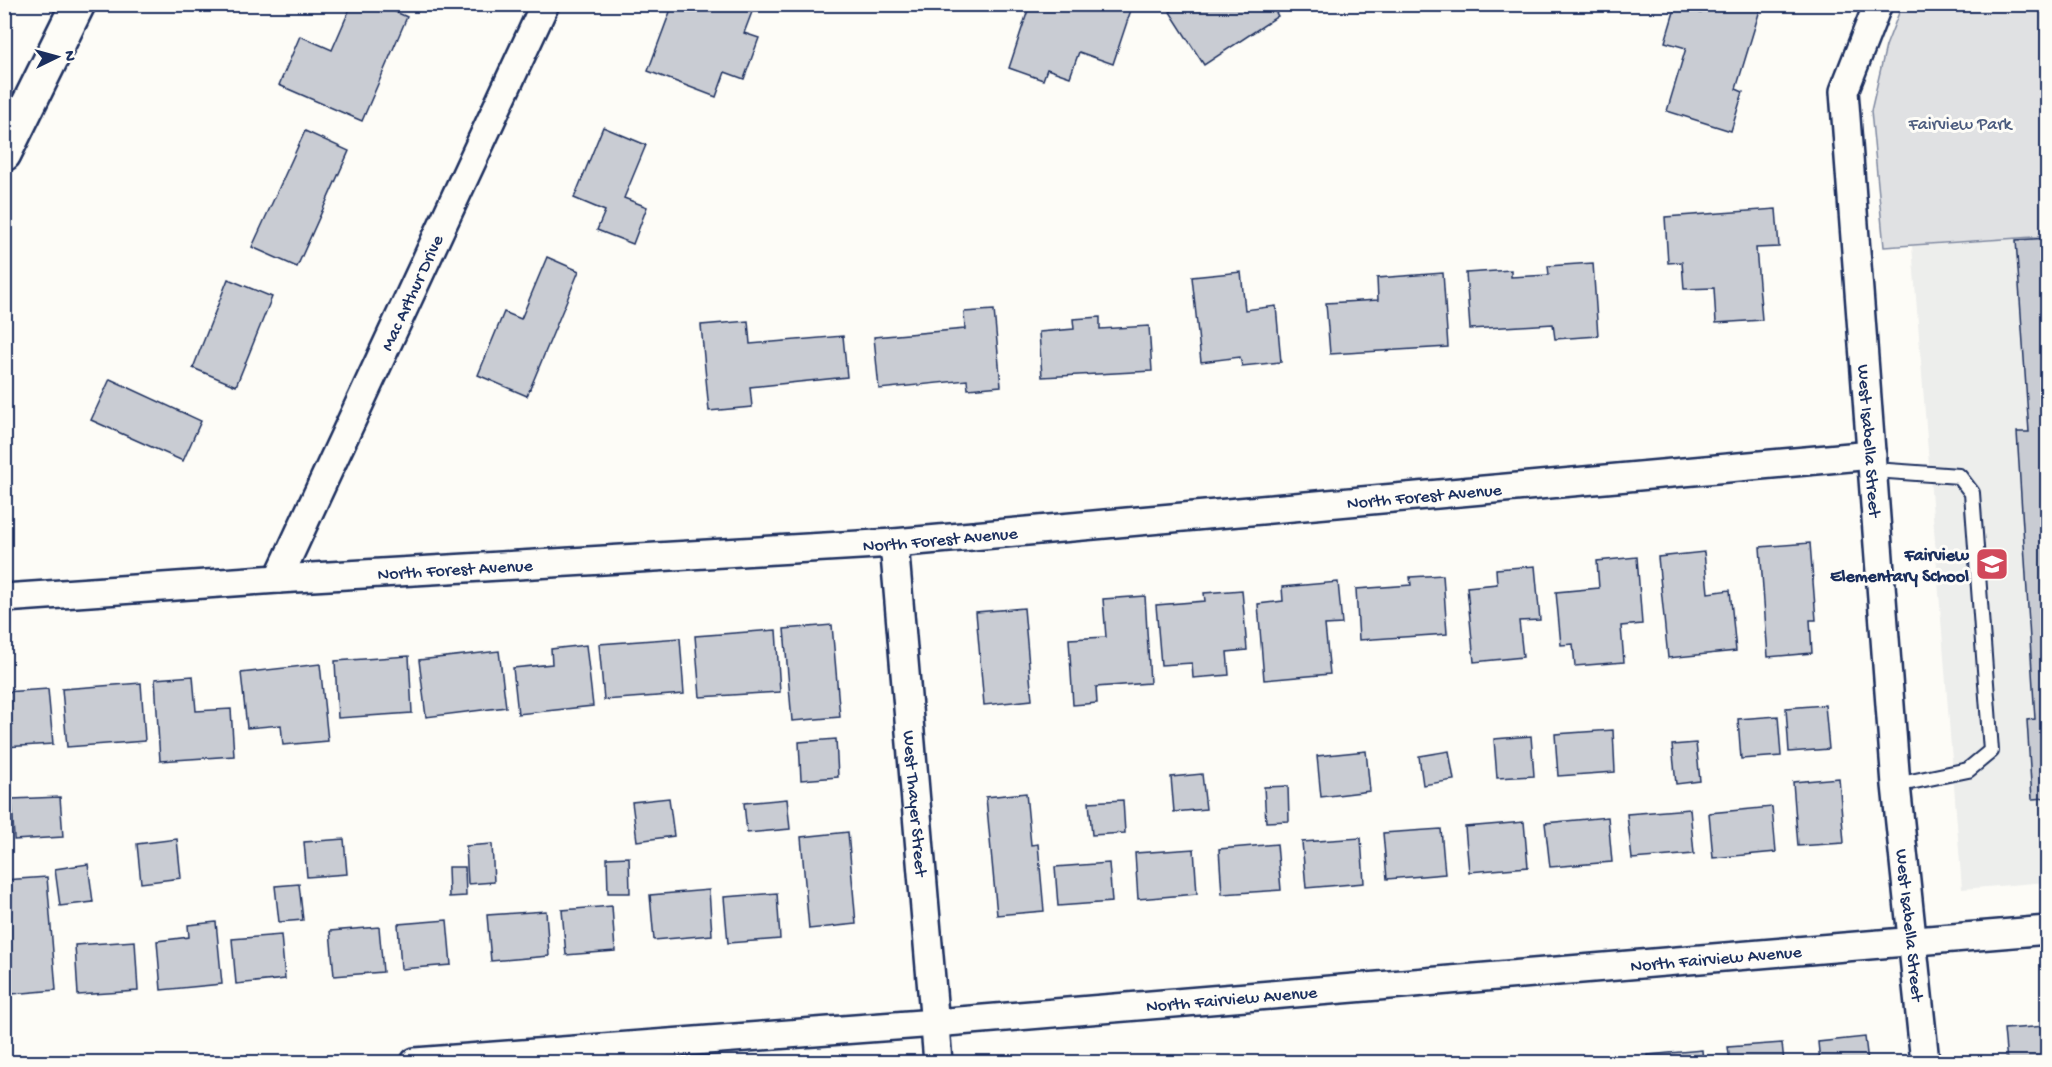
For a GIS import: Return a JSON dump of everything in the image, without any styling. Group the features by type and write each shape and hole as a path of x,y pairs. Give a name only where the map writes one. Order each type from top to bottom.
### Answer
{"main road":[{"path":"4,154 78,4"}],"street":[{"name":"Mac Arthur Drive","path":"278,579 545,4"},
{"name":"West Isabella Street","path":"1878,4 1844,91 1896,785 1925,1062"},
{"name":"North Forest Avenue","path":"4,598 278,579 894,543 1873,463"},
{"name":"West Thayer Street","path":"894,543 938,1062"},
{"name":"North Fairview Avenue","path":"415,1062 935,1023 2048,930"}],"lane":[{"path":"1873,463 1959,476 1972,493 1991,752 1968,770 1896,785"}],"shaded area":[{"name":"Fairview Elementary School","path":"2047,236 2047,882 1962,889 1912,246"}],"green space":[{"name":"Fairview Park","path":"1902,5 2047,5 2047,236 1884,247 1871,111 1886,46"}],"building":[{"path":"352,4 378,4 407,17 362,121 279,85 300,36 332,50"},
{"path":"661,4 755,4 744,33 759,38 744,79 725,72 716,97 648,71 671,9"},
{"path":"1030,4 1125,4 1132,7 1113,64 1079,52 1070,77 1047,69 1043,80 1009,68"},
{"path":"1182,4 1271,4 1278,16 1204,65 1170,12"},
{"path":"1704,4 1742,4 1760,10 1736,89 1743,92 1731,131 1667,111 1686,48 1665,42 1676,5 1701,13"},
{"path":"603,127 646,145 624,198 647,207 633,244 597,230 605,211 574,198"},
{"path":"305,131 349,151 297,267 252,247"},
{"path":"1776,209 1779,247 1756,248 1762,320 1716,323 1714,288 1684,289 1682,262 1668,263 1665,217"},
{"path":"2048,238 2048,798 2032,799 2027,720 2035,719 2017,432 2029,432 2016,240"},
{"path":"547,257 579,271 527,396 478,375 504,312 521,319"},
{"path":"1593,263 1598,336 1555,339 1553,324 1470,329 1466,273 1511,270 1511,277 1549,275 1548,266"},
{"path":"1241,272 1245,310 1276,306 1281,362 1242,366 1240,357 1201,362 1192,277"},
{"path":"1443,273 1448,347 1330,354 1326,303 1378,300 1377,278"},
{"path":"228,279 272,297 236,386 193,368"},
{"path":"994,310 1001,386 968,389 967,380 879,389 874,337 965,329 964,312"},
{"path":"1100,317 1100,329 1149,326 1152,371 1042,377 1039,332 1074,329 1073,319"},
{"path":"748,321 750,344 843,336 847,377 750,387 752,407 709,411 701,325"},
{"path":"110,379 201,421 183,461 91,420"},
{"path":"1810,543 1816,620 1810,620 1812,653 1768,657 1760,547"},
{"path":"1704,552 1708,593 1730,590 1736,651 1668,658 1658,557"},
{"path":"1637,557 1642,624 1621,626 1624,662 1575,666 1573,644 1561,645 1556,592 1599,588 1597,561"},
{"path":"1535,566 1540,620 1519,621 1523,657 1474,662 1467,587 1497,584 1496,569"},
{"path":"1443,575 1447,634 1359,640 1356,589 1411,585 1410,577"},
{"path":"1338,582 1342,624 1325,625 1330,674 1264,680 1258,604 1283,601 1282,587"},
{"path":"1242,590 1247,650 1227,652 1229,675 1193,678 1192,663 1161,665 1156,605 1205,601 1204,593"},
{"path":"1145,596 1150,683 1096,687 1097,703 1073,705 1069,639 1106,637 1103,599"},
{"path":"1024,608 1032,700 984,705 976,612"},
{"path":"832,625 840,717 792,721 784,629"},
{"path":"776,630 780,692 700,697 695,636"},
{"path":"680,638 684,694 604,700 599,644"},
{"path":"586,645 593,706 518,714 513,668 552,664 551,649"},
{"path":"499,651 506,707 426,717 419,660"},
{"path":"409,656 412,713 338,718 335,661"},
{"path":"320,664 328,741 283,745 281,725 247,728 241,673"},
{"path":"193,676 196,711 231,709 234,756 160,761 155,679"},
{"path":"141,683 145,741 67,747 62,689"},
{"path":"48,689 53,744 4,747 4,692"},
{"path":"1825,705 1829,749 1789,752 1786,708"},
{"path":"1778,716 1781,756 1741,759 1738,719"},
{"path":"1613,730 1615,772 1558,776 1555,734"},
{"path":"1531,736 1534,776 1497,778 1494,739"},
{"path":"836,739 838,777 801,780 799,742"},
{"path":"1696,743 1700,781 1676,784 1672,745"},
{"path":"1366,751 1370,791 1321,797 1317,756"},
{"path":"1449,751 1454,780 1423,785 1419,756"},
{"path":"1202,774 1206,809 1174,812 1171,777"},
{"path":"1839,778 1844,843 1798,846 1793,782"},
{"path":"1288,786 1289,821 1266,822 1264,787"},
{"path":"1026,793 1031,845 1038,844 1044,911 997,915 986,797"},
{"path":"60,797 63,837 14,840 12,799"},
{"path":"669,798 674,836 637,841 632,802"},
{"path":"787,799 790,829 747,833 744,803"},
{"path":"1123,800 1125,833 1092,835 1089,802"},
{"path":"1772,807 1776,852 1713,858 1709,813"},
{"path":"1690,809 1694,854 1632,859 1627,814"},
{"path":"1608,817 1612,862 1550,867 1545,823"},
{"path":"1524,822 1528,867 1469,872 1465,827"},
{"path":"1441,829 1445,874 1387,879 1383,833"},
{"path":"848,832 856,924 809,929 801,837"},
{"path":"1361,838 1364,883 1306,888 1302,842"},
{"path":"177,839 181,878 141,883 137,844"},
{"path":"344,839 347,874 307,877 304,842"},
{"path":"492,844 494,882 468,884 466,846"},
{"path":"1277,844 1281,890 1222,894 1219,849"},
{"path":"1194,849 1197,894 1138,899 1135,853"},
{"path":"629,857 630,893 608,893 607,858"},
{"path":"1109,863 1112,902 1058,906 1055,867"},
{"path":"88,864 93,902 60,906 55,869"},
{"path":"448,867 465,867 466,896 449,897"},
{"path":"47,877 56,990 12,994 4,880"},
{"path":"299,884 303,920 279,922 275,886"},
{"path":"709,890 712,935 654,940 650,895"},
{"path":"777,893 780,939 728,943 724,897"},
{"path":"612,906 615,951 566,955 562,910"},
{"path":"546,911 549,956 491,961 487,915"},
{"path":"447,920 451,965 401,969 398,924"},
{"path":"216,922 222,984 161,990 157,941 189,937 188,925"},
{"path":"379,927 383,972 334,976 330,931"},
{"path":"281,935 285,979 236,984 232,939"},
{"path":"135,941 138,991 78,995 75,945"},
{"path":"2047,1026 2048,1062 2007,1062 2004,1029"},
{"path":"1865,1037 1868,1062 1820,1062 1818,1042"},
{"path":"1782,1043 1784,1062 1730,1062 1728,1047"},
{"path":"1702,1050 1703,1062 1648,1062 1648,1055"},
{"path":"1618,1057 1619,1062 1564,1061"}],"place":[{"name":"Fairview Elementary School","path":"1992,564"}]}
